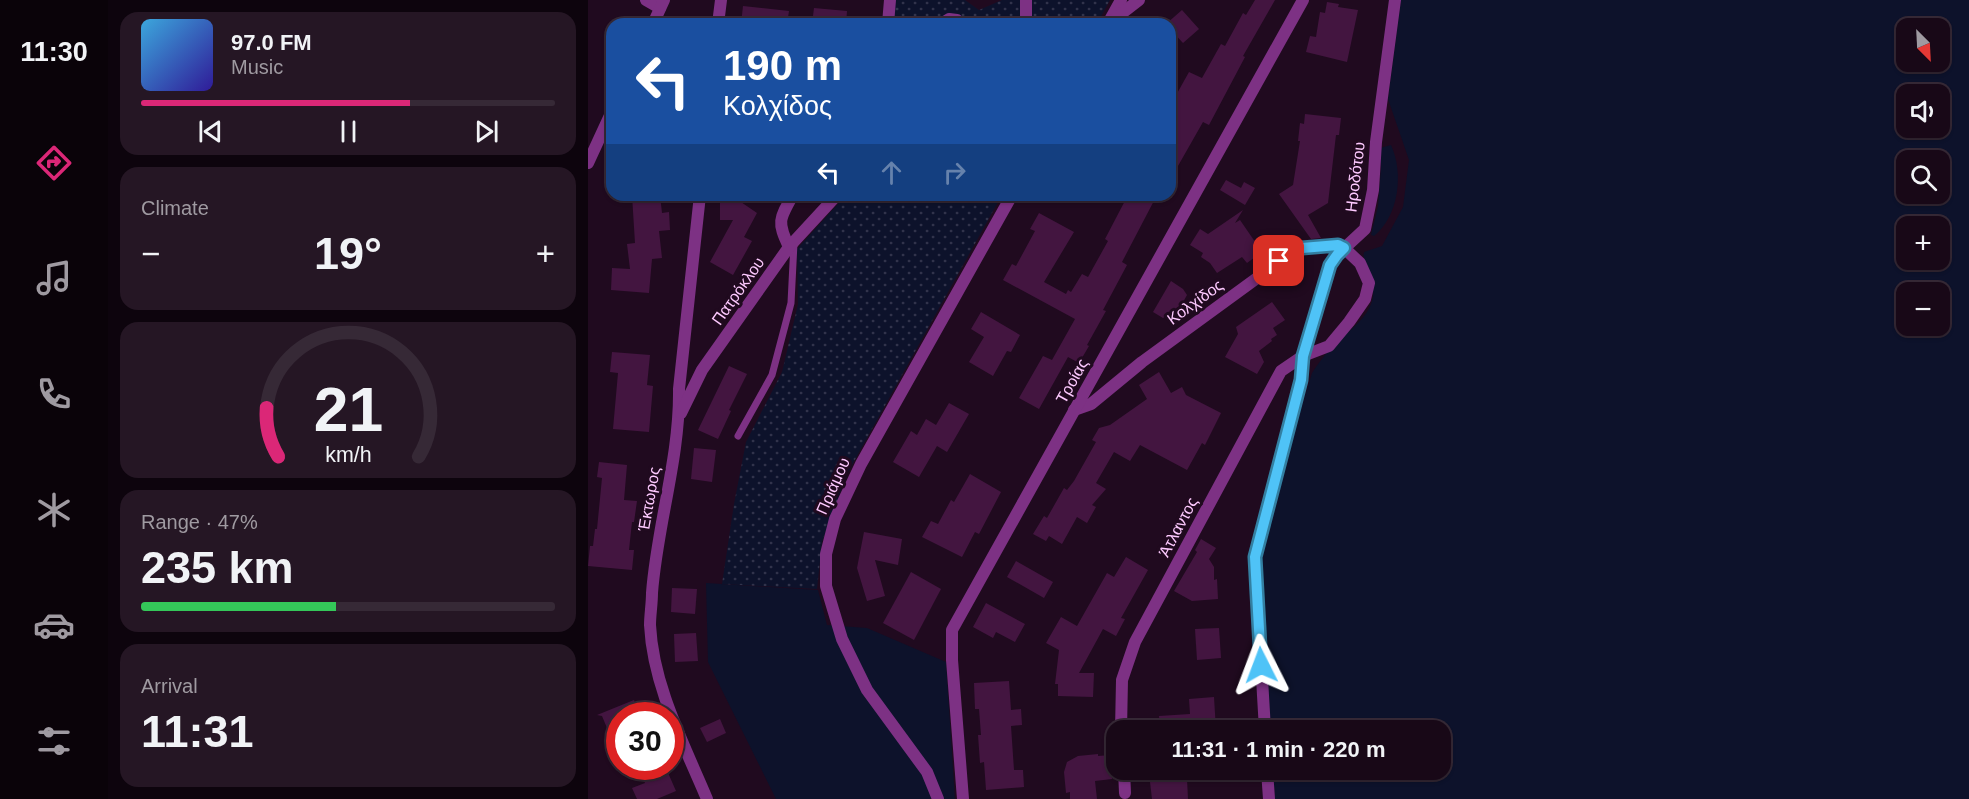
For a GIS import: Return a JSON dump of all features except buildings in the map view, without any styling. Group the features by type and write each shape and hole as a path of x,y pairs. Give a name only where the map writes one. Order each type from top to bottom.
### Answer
{"street":[{"path":"646,0 662,4 656,18"},
{"path":"719,18 721,0"},
{"path":"888,18 890,0"},
{"path":"1026,0 1026,18"},
{"path":"1111,18 1121,0"},
{"path":"1116,18 1139,0"},
{"name":"Τροίας","path":"963,799 952,660 952,630 1303,0"},
{"name":"Ηροδότου","path":"1264,720 1255,557 1301,380 1303,356 1330,265 1337,255 1365,229 1373,190 1376,142 1395,0"},
{"path":"588,162 606,124"},
{"name":"Έκτωρος","path":"699,201 679,389 680,416 654,566 650,624 654,660 670,711 706,799"},
{"path":"789,201 783,212 781,230 792,244"},
{"name":"Πατρόκλου","path":"680,416 702,370 792,244 831,201"},
{"name":"Πριάμου","path":"938,799 927,772 867,690 842,639 826,586 826,554 835,519 861,464 1009,201"},
{"name":"Κολχίδος","path":"1074,410 1091,404 1159,349 1279,261 1302,248 1338,245 1344,248"},
{"name":"Άτλαντος","path":"1121,720 1122,680 1135,642 1281,370 1303,356 1329,346 1365,299 1369,283 1360,263 1344,248"},
{"path":"1124,780 1125,793"},
{"path":"1268,780 1269,799"}],"lane":[{"path":"738,436 772,375 791,303 792,244"}],"shaded area":[{"path":"894,0 965,0 979,10 1002,0 1110,0 1100,18 893,18"},
{"path":"1401,0 1969,0 1969,799 1275,799 1274,780 1451,780 1451,720 1269,720 1257,552 1312,373 1329,350 1361,320 1371,305 1373,290 1364,261 1364,252 1382,246 1403,207 1409,160 1388,99"},
{"path":"1391,145 1397,168 1397,194 1389,217 1374,236 1371,235 1378,206 1380,148"},
{"path":"841,201 999,201 847,474 822,542 817,589 722,584 746,442 782,372 798,304 797,249"},
{"path":"706,583 818,590 827,625 867,628 946,662 955,799 931,795 931,799 776,799 708,662"}],"route":[{"path":"1261,665 1255,557 1301,380 1303,356 1330,265 1344,248 1338,245 1302,248 1279,261"}]}
